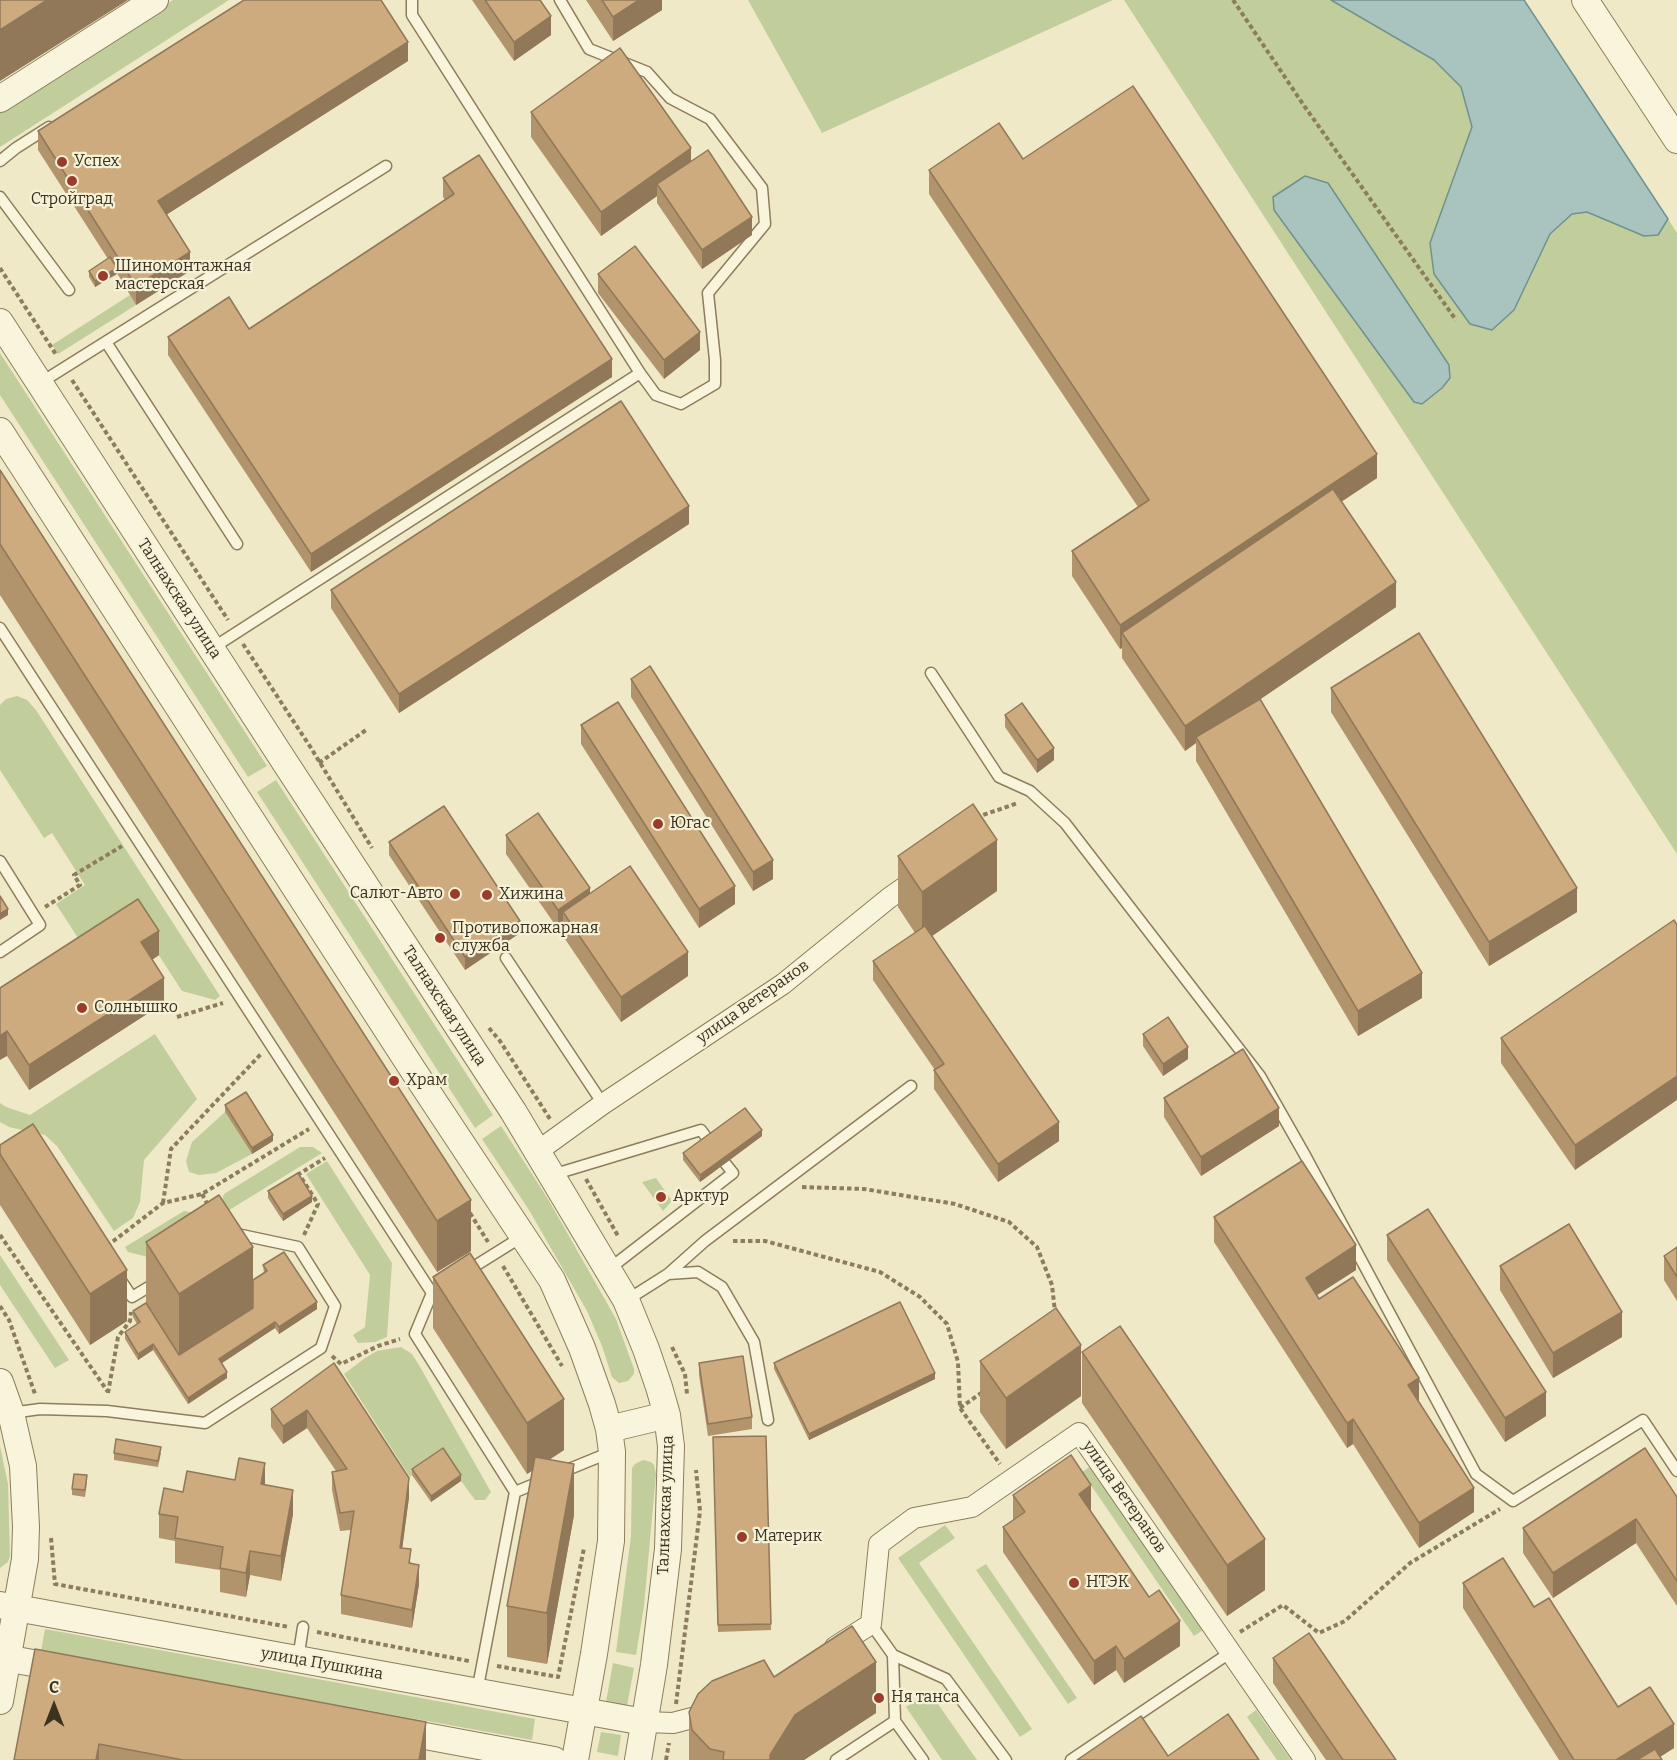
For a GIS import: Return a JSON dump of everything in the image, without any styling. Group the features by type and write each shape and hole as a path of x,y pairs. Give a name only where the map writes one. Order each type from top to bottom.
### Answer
{"street":[{"path":"0,99 155,0"},
{"path":"1585,0 1677,140"},
{"name":"Талнахская улица","path":"0,322 513,1111 626,1300 646,1349 667,1415 671,1446 668,1549 654,1665 638,1760"},
{"path":"0,431 413,1070 552,1280 582,1348 602,1404 610,1440 611,1541 575,1760"},
{"name":"улица Ветеранов","path":"538,1151 603,1104 783,984 889,897 935,866"},
{"path":"0,1382 11,1413 23,1466 27,1527 26,1559 9,1606 0,1701"},
{"path":"610,1440 667,1415"},
{"name":"улица Ветеранов","path":"871,1624 879,1544 915,1518 972,1507 1079,1433 1305,1760"},
{"name":"улица Пушкина","path":"9,1606 644,1722"},
{"path":"823,1654 871,1624"},
{"path":"4,1658 90,1674"},
{"path":"644,1722 673,1723 735,1706"},
{"path":"374,1726 467,1748 554,1760"}],"lane":[{"path":"412,0 412,15 640,373 656,395 681,404 715,384 715,360 708,293 765,224 762,188 710,119 670,98 647,72 589,49 560,0"},
{"path":"0,161 57,122"},
{"path":"40,383 386,166"},
{"path":"0,197 69,290"},
{"path":"106,342 237,543"},
{"path":"212,649 640,373"},
{"path":"1,633 432,1293"},
{"path":"931,672 999,777 1030,791 1065,823 1260,1076 1476,1474 1513,1501 1643,1420 1677,1471"},
{"path":"0,861 40,925 0,952"},
{"path":"506,958 603,1104"},
{"path":"626,1300 668,1274 705,1240 911,1086"},
{"path":"552,1174 700,1130 709,1141"},
{"path":"608,1269 733,1173 725,1163"},
{"path":"11,1413 40,1409 107,1411 205,1423 321,1348 335,1306 298,1247 237,1234 223,1242"},
{"path":"477,1692 515,1492 415,1334 432,1293 523,1235"},
{"path":"102,1250 132,1297 170,1274"},
{"path":"668,1274 698,1272 722,1287 754,1342 768,1420"},
{"path":"515,1492 610,1440"},
{"path":"871,1624 893,1655 946,1679 1006,1760"},
{"path":"298,1659 303,1627"},
{"path":"1071,1760 1228,1647"},
{"path":"893,1655 896,1721 923,1760"},
{"path":"836,1760 896,1721"}],"path":[{"path":"1233,0 1305,107 1456,320"},
{"path":"319,763 366,730"},
{"path":"978,823 983,815 1027,800"},
{"path":"33,914 80,885 74,875 122,846"},
{"path":"177,1017 223,1002"},
{"path":"163,1203 171,1149 270,1044"},
{"path":"102,1250 163,1203 202,1194 321,1122"},
{"path":"298,1247 318,1204 299,1174 325,1158"},
{"path":"761,1198 803,1187 864,1189 955,1204 1009,1222 1037,1247 1052,1285 1056,1318"},
{"path":"202,1194 223,1242"},
{"path":"466,1207 563,1369"},
{"path":"0,1235 108,1392"},
{"path":"705,1240 765,1241 880,1272 920,1297 947,1324 958,1362 960,1408 1011,1479"},
{"path":"107,1411 108,1392 118,1337 130,1321 131,1314"},
{"path":"341,1364 378,1346 415,1334"},
{"path":"960,1408 986,1389"},
{"path":"1228,1647 1283,1605 1319,1633 1345,1621 1410,1563 1513,1501"},
{"path":"558,1677 585,1543"}],"green space":[{"path":"173,0 229,0 0,147 0,110"},
{"path":"748,0 1113,0 822,133"},
{"path":"1124,0 1331,0 1434,61 1461,87 1472,127 1430,243 1434,274 1514,310 1550,233 1572,214 1587,211 1644,236 1658,235 1668,219 1677,233 1677,854","holes":["1273,197 1414,402 1274,210"]},
{"path":"130,295 136,305 58,354 52,345"},
{"path":"0,353 267,766 248,777 0,395"},
{"path":"17,696 27,700 36,710 220,996 215,1000 182,991 138,923 89,955 56,904 85,885 52,833 44,838 0,770 0,705 6,699"},
{"path":"276,780 493,1115 475,1128 257,792"},
{"path":"155,1034 197,1099 144,1160 140,1202 133,1218 114,1231 57,1146 45,1135 9,1127 0,1122 0,1103 30,1115"},
{"path":"225,1112 252,1154 216,1173 199,1175 189,1172 186,1161 192,1142"},
{"path":"501,1126 548,1199 616,1319 634,1369 634,1374 628,1381 619,1383 612,1377 587,1311 529,1210 482,1139"},
{"path":"300,1147 313,1147 322,1153 226,1212 221,1203 224,1194"},
{"path":"327,1161 392,1263 387,1337 375,1342 358,1343 353,1335 365,1327 370,1275 306,1174"},
{"path":"656,1178 672,1201 663,1211 642,1182"},
{"path":"184,1211 200,1214 152,1258 128,1252 125,1247"},
{"path":"0,1255 69,1360 55,1368 0,1285"},
{"path":"401,1347 412,1354 419,1365 491,1492 485,1500 475,1500 461,1481 412,1475 410,1477 344,1374 377,1351"},
{"path":"0,1446 8,1484 10,1556 8,1562 0,1568"},
{"path":"643,1460 654,1465 656,1474 644,1606 636,1655 616,1652 631,1536 632,1468"},
{"path":"1091,1466 1203,1630 1194,1636 1082,1472"},
{"path":"945,1525 955,1538 919,1563 1032,1729 1020,1737 898,1558"},
{"path":"986,1564 1077,1698 1068,1704 976,1570"},
{"path":"45,1629 535,1719 532,1740 41,1651"},
{"path":"613,1663 634,1668 627,1706 606,1702"},
{"path":"929,1691 977,1760 942,1760 906,1707"},
{"path":"1256,1710 1291,1760 1277,1760 1247,1717"},
{"path":"601,1732 621,1735 618,1756 597,1752"}],"water":[{"path":"1331,0 1524,0 1668,219 1658,235 1644,236 1587,212 1572,214 1550,234 1514,310 1492,330 1470,324 1434,274 1430,243 1472,127 1461,87 1434,60"},
{"path":"1305,176 1328,183 1449,365 1450,378 1442,388 1422,404 1414,402 1274,210 1273,197"}],"building":[{"path":"0,0 47,0 0,30"},
{"path":"244,0 381,0 408,42 158,201 190,252 136,286 38,131"},
{"path":"485,0 540,0 551,16 514,42"},
{"path":"602,0 639,0 613,17"},
{"path":"620,48 691,148 601,212 531,112"},
{"path":"1133,86 1377,454 1120,625 1072,551 1149,500 929,170 999,123 1023,159"},
{"path":"708,150 752,217 702,250 657,184"},
{"path":"479,155 612,359 311,554 168,337 229,297 249,329 454,194 443,178"},
{"path":"635,246 700,332 664,360 598,274"},
{"path":"110,257 117,268 95,281 89,271"},
{"path":"621,401 689,506 399,694 331,590"},
{"path":"0,470 471,1200 437,1221 0,544"},
{"path":"1333,489 1396,582 1185,726 1122,633"},
{"path":"1419,633 1577,888 1489,942 1331,688"},
{"path":"650,666 773,860 753,872 631,679"},
{"path":"1260,699 1422,973 1358,1011 1196,737"},
{"name":"Югас","path":"618,702 735,886 699,909 581,725"},
{"path":"1022,703 1054,748 1037,760 1005,715"},
{"path":"973,804 997,840 922,892 898,856"},
{"name":"Салют-Авто","path":"444,806 520,921 465,957 389,842"},
{"path":"538,813 590,888 558,910 506,835"},
{"path":"630,866 688,952 621,997 563,912"},
{"path":"0,896 8,909 0,914"},
{"name":"Солнышко","path":"138,899 159,931 141,942 164,978 29,1065 7,1031 0,1036 0,988"},
{"path":"1674,920 1677,925 1677,1076 1575,1145 1501,1038"},
{"path":"925,926 1059,1122 998,1164 934,1070 944,1064 873,961"},
{"path":"1168,1017 1188,1047 1163,1064 1143,1034"},
{"path":"1243,1049 1279,1108 1201,1157 1164,1098"},
{"path":"246,1092 273,1135 252,1148 225,1105"},
{"path":"745,1108 762,1130 700,1175 683,1153"},
{"path":"33,1124 127,1270 90,1294 0,1154 0,1145"},
{"path":"1302,1161 1356,1245 1306,1278 1319,1299 1353,1277 1419,1378 1408,1385 1474,1488 1419,1523 1353,1419 1347,1423 1214,1217"},
{"path":"298,1173 312,1196 283,1214 268,1191"},
{"path":"219,1195 253,1247 179,1294 146,1242"},
{"path":"1428,1209 1546,1392 1505,1418 1387,1235"},
{"path":"1569,1224 1622,1312 1553,1353 1500,1266"},
{"path":"1677,1247 1677,1277 1664,1256"},
{"path":"284,1252 317,1302 279,1327 275,1322 219,1359 227,1372 188,1398 153,1344 138,1354 125,1332 140,1322 133,1311 146,1303 179,1355 253,1308 253,1280 267,1271 263,1265"},
{"path":"470,1253 564,1399 527,1423 433,1277"},
{"path":"900,1302 935,1373 809,1434 774,1363"},
{"path":"1056,1308 1081,1345 1006,1398 980,1361"},
{"path":"1120,1326 1265,1539 1227,1565 1082,1352"},
{"path":"743,1356 752,1417 708,1424 699,1363"},
{"path":"334,1363 409,1478 400,1548 411,1549 409,1563 419,1565 412,1610 341,1595 354,1511 340,1513 332,1472 347,1469 307,1410 283,1426 271,1409"},
{"name":"Материк","path":"766,1436 771,1624 718,1625 713,1437"},
{"path":"116,1439 161,1447 158,1461 114,1453"},
{"path":"443,1448 461,1475 431,1496 412,1469"},
{"path":"1645,1448 1677,1497 1677,1581 1636,1519 1553,1573 1523,1528"},
{"name":"НТЭК","path":"1071,1455 1091,1485 1079,1494 1149,1597 1159,1590 1180,1621 1124,1659 1116,1646 1094,1661 1003,1527 1025,1512 1013,1495"},
{"path":"535,1457 574,1464 547,1613 507,1606"},
{"path":"239,1458 265,1463 261,1484 293,1490 281,1556 250,1551 246,1573 220,1568 223,1547 175,1538 178,1517 159,1514 164,1488 183,1492 187,1471 235,1480"},
{"path":"74,1474 87,1475 85,1490 72,1489"},
{"path":"1503,1558 1534,1607 1549,1598 1618,1707 1650,1687 1674,1724 1616,1760 1574,1760 1463,1583"},
{"path":"852,1626 876,1662 795,1715 770,1755 770,1760 723,1760 724,1752 710,1749 692,1730 689,1712 698,1694 712,1681 764,1660 774,1677"},
{"path":"1309,1633 1396,1760 1343,1760 1273,1658"},
{"path":"35,1649 426,1722 419,1760 183,1760 99,1744 96,1760 14,1760"},
{"path":"1228,1714 1259,1760 1077,1760 1141,1716 1168,1756"},
{"path":"1655,1749 1662,1760 1637,1760"}],"place":[{"name":"Успех","path":"62,162"},
{"name":"Стройград","path":"72,181"},
{"name":"Шиномонтажная мастерская","path":"103,276"},
{"name":"Югас","path":"658,824"},
{"name":"Салют-Авто","path":"455,894"},
{"name":"Хижина","path":"487,895"},
{"name":"Противопожарная служба","path":"440,938"},
{"name":"Солнышко","path":"82,1008"},
{"name":"Храм","path":"394,1081"},
{"name":"Арктур","path":"661,1197"},
{"name":"Материк","path":"742,1537"},
{"name":"НТЭК","path":"1074,1583"},
{"name":"Ня танса","path":"879,1698"}]}
